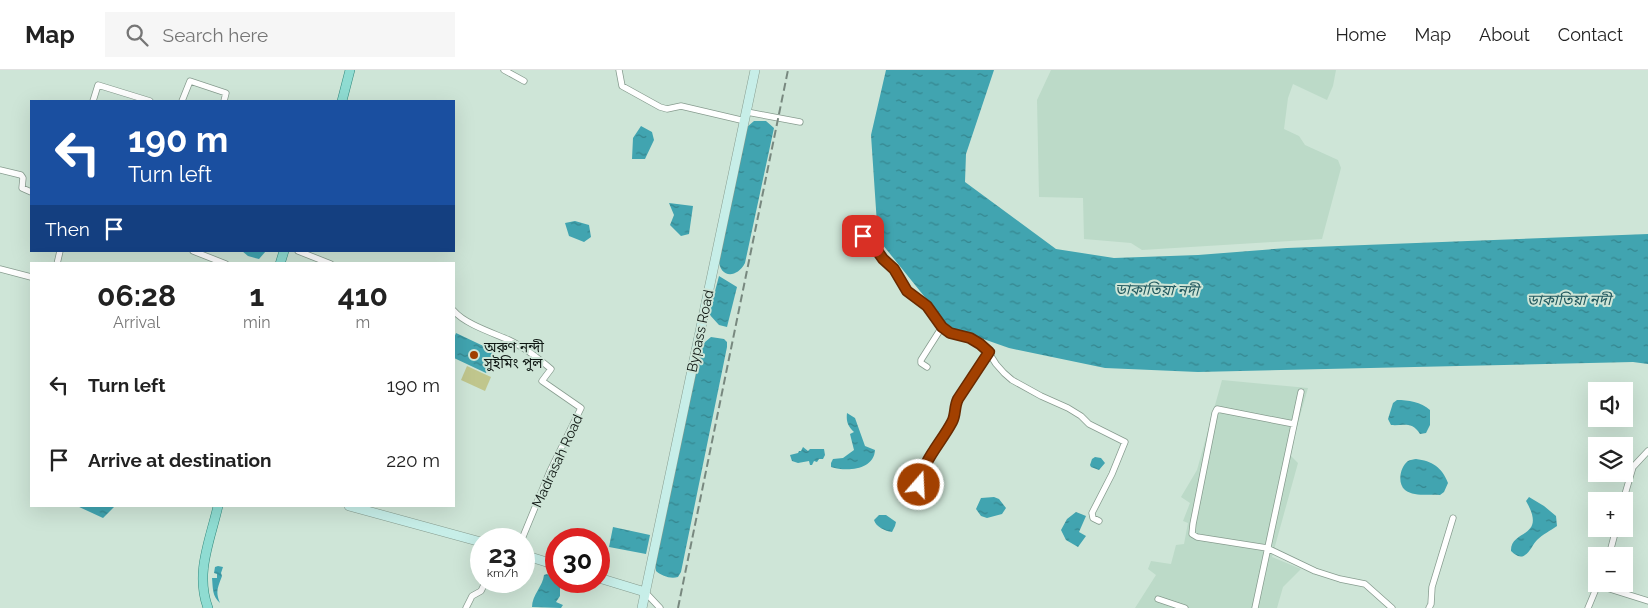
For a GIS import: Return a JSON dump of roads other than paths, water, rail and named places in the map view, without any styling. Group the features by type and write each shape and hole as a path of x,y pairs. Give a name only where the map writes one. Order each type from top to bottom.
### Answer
{"main road":[{"path":"342,100 350,70"},
{"path":"208,608 201,580 218,507"}],"street":[{"path":"504,70 524,81"},
{"path":"620,70 622,86 660,107 667,109 681,106 746,117 800,122"},
{"name":"Bypass Road","path":"642,608 755,70"},
{"path":"182,100 190,81 226,93 224,100"},
{"path":"93,100 98,85 147,100"},
{"path":"0,170 21,175 23,178 22,188 30,192"},
{"path":"863,236 871,242 883,259 894,269 907,291 927,306 942,327 950,333 970,338 980,344 1012,380 1068,408 1081,416 1089,424 1124,442 1112,474 1092,513 1093,518 1099,521"},
{"path":"196,252 221,262"},
{"path":"301,252 326,262"},
{"path":"0,269 30,277"},
{"name":"Madrasah Road","path":"455,312 465,319 511,341 538,358 551,369 542,381 581,408 550,471 527,528"},
{"path":"927,367 921,363 921,360 942,327"},
{"path":"915,496 926,462 954,419 954,407 958,399 989,352"},
{"path":"1255,608 1301,392"},
{"path":"1294,424 1217,409 1192,534 1197,537 1267,548 1315,571 1365,584 1392,608"},
{"path":"1626,492 1633,467 1648,451"},
{"path":"353,507 470,539"},
{"path":"1429,608 1432,587 1453,518"},
{"path":"610,581 645,592 660,608"},
{"path":"1588,608 1595,592"},
{"path":"1622,592 1648,601"},
{"path":"466,608 472,596 477,593"},
{"path":"1158,599 1185,608"}],"water":[{"name":"ডাকাতিয়া নদী","path":"886,70 994,70 966,154 965,182 1056,249 1114,258 1198,255 1287,248 1648,234 1648,364 1633,362 1198,372 1105,368 1009,348 949,327 878,239 871,135"},
{"path":"754,121 766,121 774,128 745,263 737,272 728,274 721,269 719,258 747,127"},
{"path":"641,126 652,132 654,140 645,159 632,159 633,138"},
{"path":"669,203 693,206 689,234 681,236 670,225 674,215"},
{"path":"575,221 589,225 591,237 584,242 569,236 565,223"},
{"path":"243,252 265,252 259,259 248,256"},
{"path":"719,276 737,287 727,327 719,325 709,314"},
{"name":"অরুণ নন্দী সুইমিং পুল","path":"456,333 496,352 486,373 455,358"},
{"path":"711,337 724,339 727,342 727,347 681,572 675,578 663,576 656,571 655,564 701,348"},
{"path":"1397,400 1414,402 1430,410 1430,425 1426,433 1420,434 1414,427 1410,426 1391,425 1388,419 1393,403"},
{"path":"847,413 855,418 865,446 875,450 870,462 859,468 837,469 831,467 833,459 843,458 854,450 850,434 854,432 848,424"},
{"path":"803,447 808,451 810,449 824,449 825,455 823,459 819,459 817,462 814,461 812,465 810,465 809,461 798,463 792,461 790,455 798,453"},
{"path":"1095,457 1101,458 1105,463 1099,470 1090,465"},
{"path":"1416,459 1432,463 1443,473 1448,483 1444,492 1440,495 1422,495 1413,494 1405,490 1400,479 1401,471 1408,461"},
{"path":"994,497 999,499 1006,508 1002,514 987,518 981,516 976,509 981,498"},
{"path":"1529,497 1556,516 1557,526 1539,538 1527,554 1519,556 1511,551 1512,544 1531,528 1533,522 1532,513 1526,501"},
{"path":"79,507 114,507 103,518"},
{"path":"1076,512 1086,516 1079,532 1086,536 1078,547 1066,540 1061,530 1067,519"},
{"path":"879,515 886,515 896,522 892,532 884,530 877,525 874,520"},
{"path":"613,527 650,535 646,554 610,547"},
{"path":"215,567 223,567 218,590 220,603 214,595 212,578 217,578 217,574 214,573"},
{"path":"544,575 545,593 560,593 556,602 563,605 561,608 532,607"}],"railway":[{"path":"678,608 788,70"}],"place":[{"name":"অরুণ নন্দী সুইমিং পুল","path":"474,355"}]}
